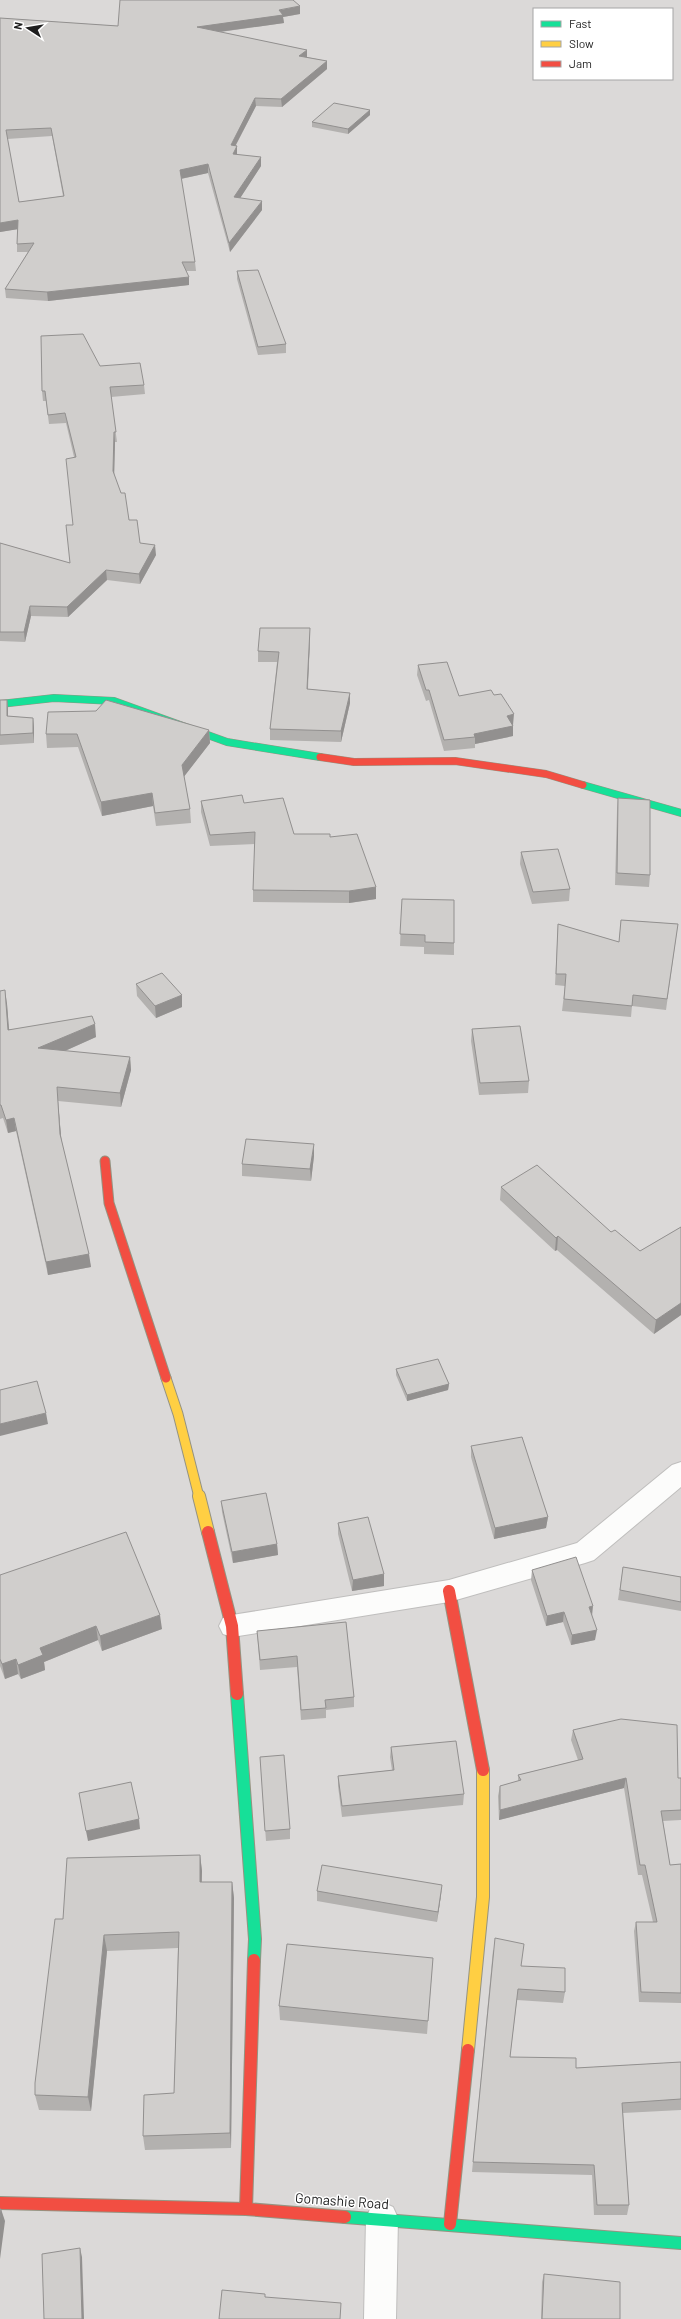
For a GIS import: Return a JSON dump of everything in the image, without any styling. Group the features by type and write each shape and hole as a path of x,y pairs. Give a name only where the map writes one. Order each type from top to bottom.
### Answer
{"street":[{"path":"0,704 54,698 114,701 227,742 354,762 455,761 546,774 681,813"},
{"path":"105,1161 109,1203 178,1414 232,1626 255,1939 246,2208"},
{"path":"232,1626 449,1590 585,1552 681,1472"},
{"path":"449,1590 482,1766 482,1897 450,2224"},
{"name":"Gomashie Road","path":"0,2203 246,2208 681,2243"},
{"path":"380,2319 382,2218"}],"shaded area":[{"path":"0,0 681,0 681,2319 0,2319"}],"building":[{"path":"120,0 293,0 300,6 279,10 283,15 197,27 307,50 299,56 327,61 281,99 255,98 231,145 237,146 233,154 261,157 234,197 262,201 229,243 208,164 180,170 195,262 182,262 189,277 47,292 5,289 34,243 17,244 18,220 0,223 0,18 118,26","holes":["51,128 64,196 19,202 6,130"]},
{"path":"334,103 370,110 348,129 312,122"},
{"path":"258,270 286,344 258,347 237,271"},
{"path":"83,334 100,366 140,363 144,385 110,387 116,432 114,432 113,471 121,493 125,493 129,520 137,520 140,543 155,545 139,574 106,570 67,607 30,606 24,632 0,632 0,543 70,563 66,525 73,525 66,459 76,457 65,413 48,415 45,391 42,391 41,336"},
{"path":"260,628 310,628 307,689 350,693 341,731 270,729 279,652 258,651"},
{"path":"447,662 459,696 491,690 494,695 501,694 514,714 507,716 513,726 474,734 475,737 444,740 429,690 426,690 418,665"},
{"path":"0,700 7,700 7,716 33,718 33,733 0,735"},
{"path":"106,700 209,730 182,765 190,809 155,813 152,793 101,802 77,734 46,734 48,712 96,711"},
{"path":"242,795 244,803 283,798 294,834 330,834 330,837 357,834 376,887 349,891 253,890 255,832 210,835 201,801"},
{"path":"618,798 650,800 650,875 617,873"},
{"path":"558,849 570,889 533,892 521,852"},
{"path":"402,899 454,900 454,943 425,942 425,935 400,934"},
{"path":"621,920 678,924 667,999 633,995 632,1006 564,999 566,974 556,974 558,924 619,942"},
{"path":"162,973 182,995 155,1006 136,984"},
{"path":"5,990 8,1030 92,1016 95,1024 38,1048 130,1057 120,1093 57,1087 60,1134 89,1254 46,1262 14,1118 6,1120 0,1105 0,991"},
{"path":"520,1026 529,1081 480,1083 472,1029"},
{"path":"246,1139 314,1144 310,1169 242,1164"},
{"path":"537,1165 611,1232 615,1230 640,1251 681,1227 681,1303 656,1320 558,1236 556,1238 501,1187"},
{"path":"438,1359 449,1384 407,1395 396,1369"},
{"path":"37,1381 46,1413 0,1424 0,1390"},
{"path":"522,1437 548,1517 495,1528 471,1446"},
{"path":"266,1493 277,1544 232,1552 221,1501"},
{"path":"368,1517 384,1574 353,1580 338,1523"},
{"path":"126,1532 160,1615 100,1636 96,1626 40,1648 43,1655 18,1665 16,1659 2,1664 0,1659 0,1575"},
{"path":"576,1557 593,1606 589,1607 597,1630 572,1635 564,1612 547,1616 532,1570"},
{"path":"623,1567 681,1577 681,1602 620,1590"},
{"path":"346,1622 354,1697 325,1700 326,1708 301,1710 297,1656 260,1660 257,1631"},
{"path":"621,1719 677,1725 678,1778 681,1778 681,1810 661,1811 670,1865 681,1864 681,1993 641,1992 636,1922 657,1922 645,1865 640,1865 626,1778 500,1810 500,1786 521,1780 518,1775 583,1759 573,1730"},
{"path":"456,1741 464,1794 342,1806 338,1776 394,1770 391,1747"},
{"path":"284,1755 290,1829 265,1831 260,1757"},
{"path":"131,1782 139,1819 86,1831 79,1793"},
{"path":"200,1855 200,1882 232,1882 230,2133 143,2136 144,2095 174,2093 179,1932 104,1935 88,2097 35,2095 35,2083 55,1919 63,1919 67,1858"},
{"path":"322,1865 442,1885 438,1912 317,1891"},
{"path":"495,1938 524,1944 521,1966 565,1968 565,1992 518,1989 510,2057 576,2058 576,2068 681,2062 681,2099 622,2103 629,2205 597,2205 594,2165 473,2162"},
{"path":"287,1944 433,1958 428,2021 279,2006"},
{"path":"80,2248 82,2319 44,2319 42,2254"},
{"path":"544,2274 620,2282 620,2319 542,2319"},
{"path":"222,2290 265,2294 265,2297 341,2303 340,2319 219,2319"}],"traffic: fast":[{"path":"0,704 54,698 114,701 227,742 320,757"},
{"path":"583,785 681,813"},
{"path":"237,1694 255,1939 254,1960"},
{"path":"345,2217 681,2243"}],"traffic: slow":[{"path":"166,1378 178,1414 208,1532"},
{"path":"468,2050 483,1897 483,1770"}],"traffic: jam":[{"path":"320,757 354,762 455,761 546,774 583,785"},
{"path":"105,1161 109,1203 166,1378"},
{"path":"208,1532 232,1626 237,1694"},
{"path":"449,1591 483,1770"},
{"path":"246,2209 254,1960"},
{"path":"450,2224 468,2050"},
{"path":"0,2203 246,2209 345,2217"}]}
